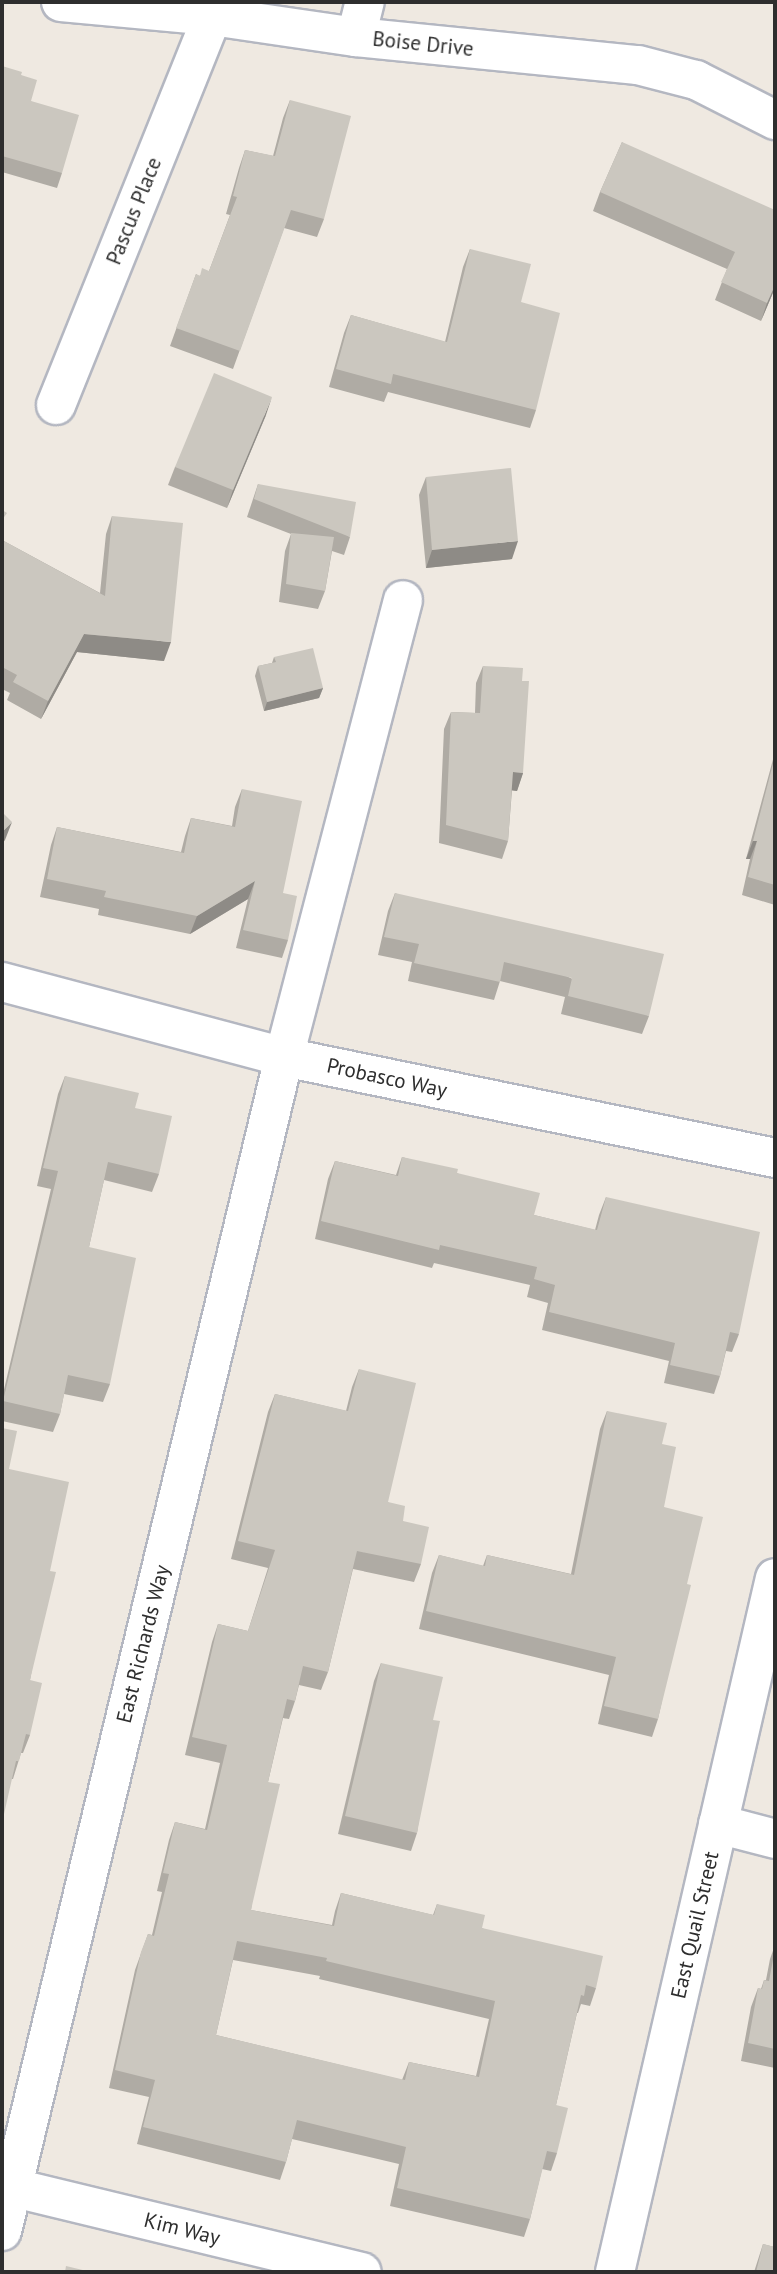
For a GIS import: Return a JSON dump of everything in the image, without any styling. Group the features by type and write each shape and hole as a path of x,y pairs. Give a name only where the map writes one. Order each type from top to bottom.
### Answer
{"street":[{"name":"Boise Drive","path":"61,2 212,16 361,20 638,65 696,80 775,120"},
{"name":"Pascus Place","path":"56,405 212,16"},
{"name":"East Richards Way","path":"2,2231 7,2186 284,1057 403,600"},
{"name":"Probasco Way","path":"2,982 284,1057 775,1158"},
{"name":"East Quail Street","path":"615,2272 775,1578"},
{"path":"719,1824 775,1839"},
{"name":"Kim Way","path":"7,2186 362,2272"}],"building":[{"path":"2,66 37,80 31,101 79,115 62,173 2,156"},
{"path":"290,100 351,116 324,219 291,210 240,351 176,328 196,274 200,276 202,268 209,271 237,197 233,196 245,150 275,156"},
{"path":"622,142 775,210 775,285 767,303 721,282 735,252 600,192"},
{"path":"470,249 531,264 521,302 560,313 536,410 393,374 391,384 336,369 351,315 447,342"},
{"path":"214,373 272,397 233,490 175,467"},
{"path":"511,468 518,541 432,550 426,477"},
{"path":"258,484 356,502 350,537 254,499"},
{"path":"112,516 183,523 171,642 84,634 48,701 13,682 17,675 2,667 2,540 105,596"},
{"path":"291,533 334,537 325,591 286,584"},
{"path":"313,648 323,688 267,702 258,666 276,662 274,657"},
{"path":"483,666 523,668 522,681 529,681 523,773 513,772 508,841 446,825 451,712 480,713"},
{"path":"775,756 775,885 748,877 757,841 753,841"},
{"path":"242,789 302,801 283,893 297,896 288,940 243,930 255,881 197,916 104,897 106,891 47,879 57,827 184,853 191,818 235,827"},
{"path":"2,812 12,822 2,832"},
{"path":"395,893 664,954 649,1016 568,996 572,978 504,962 500,982 414,963 419,944 384,937"},
{"path":"65,1076 139,1093 135,1108 172,1116 159,1174 108,1162 89,1247 136,1258 110,1384 68,1375 60,1414 3,1401 58,1171 43,1168"},
{"path":"402,1157 458,1169 457,1173 540,1193 534,1215 597,1230 606,1197 760,1232 739,1334 730,1332 720,1376 670,1365 675,1343 549,1312 555,1285 534,1279 537,1267 440,1245 439,1250 321,1221 335,1161 398,1176"},
{"path":"359,1369 416,1383 388,1502 405,1506 403,1521 429,1527 421,1564 357,1551 328,1672 303,1666 295,1701 287,1699 268,1782 280,1784 251,1910 334,1926 341,1893 434,1915 437,1904 485,1915 482,1928 603,1956 596,1988 586,1985 584,1996 581,1995 556,2105 568,2108 557,2153 547,2151 530,2219 397,2188 406,2147 297,2120 286,2162 143,2127 155,2080 115,2070 141,1952 148,1934 154,1936 169,1874 163,1873 175,1822 207,1830 227,1745 192,1737 218,1624 248,1631 275,1550 238,1541 275,1394 348,1411","holes":["237,1941 327,1958 326,1961 495,2001 479,2077 409,2062 405,2080 216,2035"]},
{"path":"607,1411 667,1423 662,1444 676,1447 664,1507 703,1517 687,1584 691,1585 658,1719 604,1706 616,1657 426,1611 439,1555 485,1566 487,1555 574,1575"},
{"path":"2,1428 17,1431 9,1469 69,1482 50,1571 56,1572 30,1680 42,1683 30,1735 26,1734 19,1761 16,1761 2,1823"},
{"path":"381,1663 443,1677 433,1720 440,1721 417,1833 345,1816"},
{"path":"775,1949 775,2049 748,2043 758,1988 762,1989 764,1980 769,1981"},
{"path":"763,2244 775,2247 775,2272 756,2272"},
{"path":"66,2266 91,2272 65,2272"}]}
